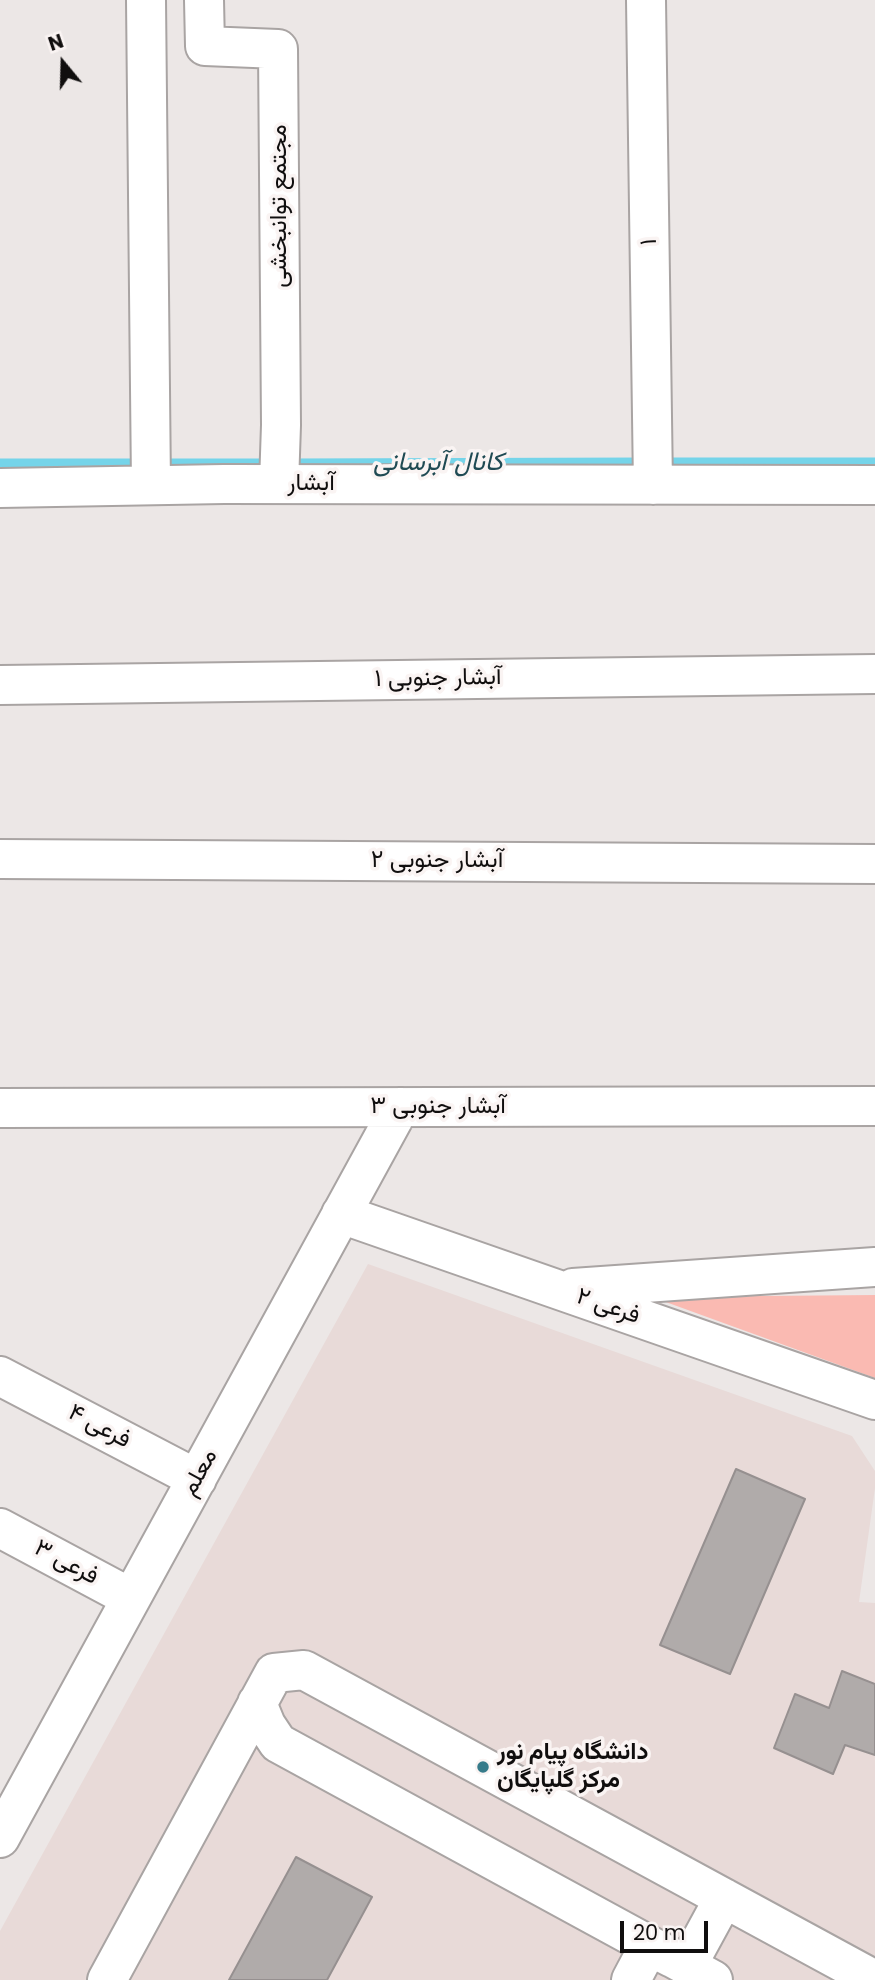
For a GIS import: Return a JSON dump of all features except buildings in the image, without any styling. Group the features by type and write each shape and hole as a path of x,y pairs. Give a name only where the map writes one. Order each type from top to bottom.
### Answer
{"street":[{"path":"146,0 151,485"},
{"name":"مجتمع توانبخشى","path":"204,0 205,46 278,49 281,425 279,484"},
{"name":"۱","path":"646,0 653,485"},
{"name":"آبشار","path":"0,488 279,484 875,485"},
{"name":"آبشار جنوبی ۱","path":"0,685 875,674"},
{"name":"آبشار جنوبی ۲","path":"0,859 875,864"},
{"name":"آبشار جنوبی ۳","path":"0,1108 875,1106"},
{"name":"معلم","path":"4,1820 131,1598 400,1107"},
{"name":"فرعی ۲","path":"341,1214 875,1399"},
{"path":"556,1289 875,1267"},
{"name":"فرعی ۴","path":"0,1376 197,1479"},
{"name":"فرعی ۳","path":"0,1528 131,1598"},
{"path":"107,1980 274,1673 304,1670 875,1980"},
{"path":"257,1703 278,1742 704,1975 724,1898"},
{"path":"631,1980 649,1946"}],"shaded area":[{"name":"دانشگاه پیام نور مرکز گلپایگان","path":"368,1264 852,1436 875,1471 859,1602 875,1603 875,1980 0,1980 0,1931"},
{"path":"875,1295 875,1378 652,1297"}],"waterway":[{"name":"کانال آبرسانی","path":"289,463 642,462"},
{"name":"کانال آبرسانی","path":"660,462 875,462"},
{"name":"کانال آبرسانی","path":"0,463 142,463"},
{"name":"کانال آبرسانی","path":"159,463 271,463"}],"place":[{"name":"دانشگاه پیام نور مرکز گلپایگان","path":"483,1767"}]}
